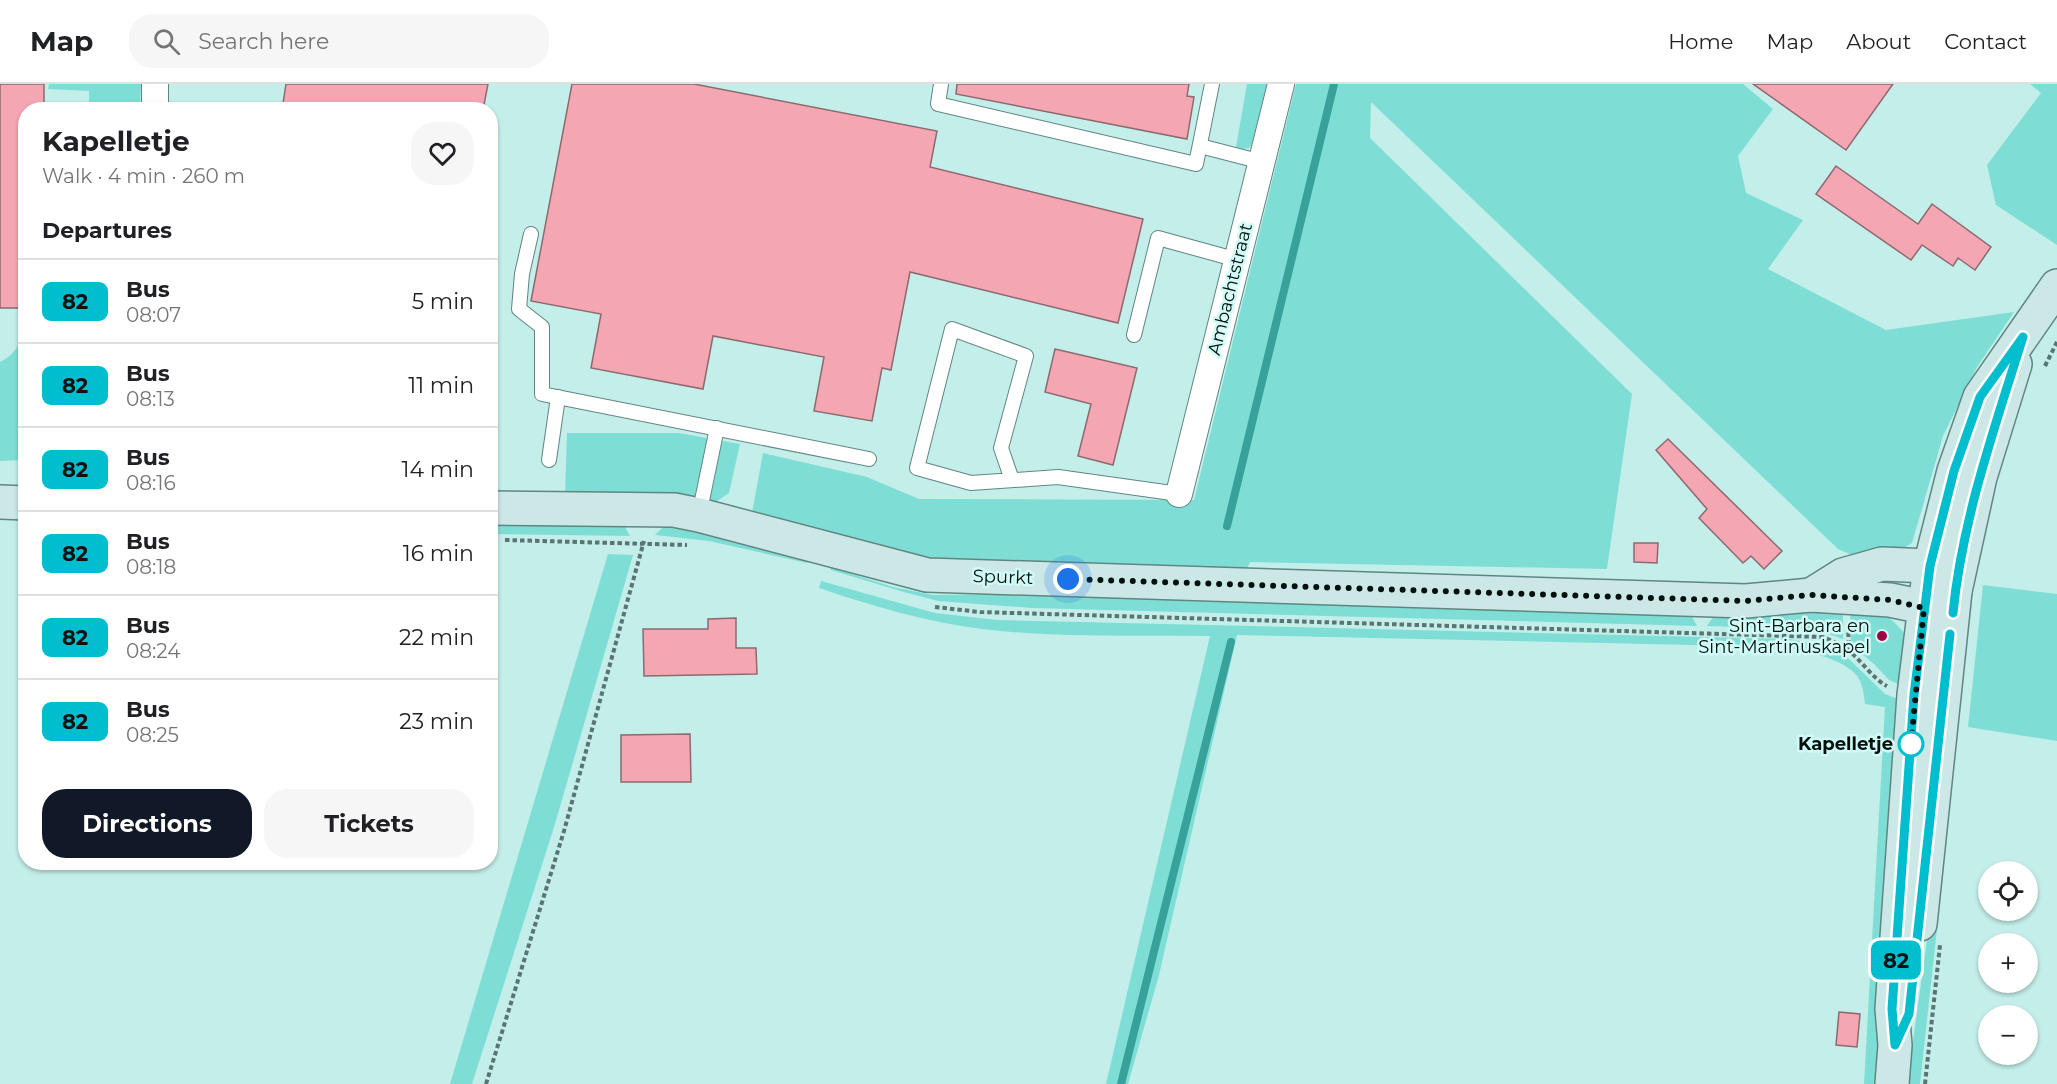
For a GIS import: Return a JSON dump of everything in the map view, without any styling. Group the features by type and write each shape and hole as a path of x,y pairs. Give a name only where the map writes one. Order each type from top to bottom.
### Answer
{"street":[{"path":"155,84 155,102"},
{"name":"Ambachtstraat","path":"1179,494 1281,84"},
{"path":"1892,1084 1895,1045 1893,997 1914,695 1930,566 1954,471 1980,397 2057,286"},
{"path":"1895,1045 1909,1014 1955,591 1980,477 2023,337"},
{"path":"0,502 18,502"},
{"name":"Spurkt","path":"498,508 674,510 927,575 1746,601 1811,595 1890,600 1924,608"},
{"name":"Spurkt","path":"1811,595 1843,575 1882,564 1930,566"},
{"path":"1930,566 1955,591"},
{"path":"1924,608 1955,591"}],"lane":[{"path":"941,84 938,104 1196,164 1212,84"},
{"path":"1200,146 1262,162"},
{"path":"531,234 522,274 519,309 542,327 542,394 869,459"},
{"path":"1134,335 1158,238 1238,260"},
{"path":"1012,480 1001,448 1026,356 952,329 917,468 971,483 1058,477 1179,494"},
{"path":"549,460 558,397"},
{"path":"699,515 717,428"}],"path":[{"path":"486,1084 564,831 630,598 644,543 646,510"}],"shaded area":[{"path":"49,84 141,84 140,102 89,102 89,91 48,89"},
{"path":"1247,84 1268,84 1254,141 1249,148 1242,149 1236,147"},
{"path":"1296,84 1743,84 1773,109 1738,156 1746,193 1803,220 1768,269 1886,330 2014,312 1977,367 1943,436 1912,543 1886,559 1859,558 1838,549 1371,102 1370,138 1632,394 1607,569 1250,562 1245,574 907,559 752,513 763,453 867,477 919,499 1194,500"},
{"path":"2030,84 2057,84 2057,245 1996,205 1987,165 2041,93"},
{"path":"18,346 18,460 0,461 0,362"},
{"path":"567,433 679,433 740,444 729,493 717,501 565,496"},
{"path":"498,523 617,524 625,527 630,536 498,534"},
{"path":"665,525 693,528 808,559 807,563 709,541 655,535"},
{"path":"608,554 633,555 555,824 472,1084 450,1084"},
{"path":"830,567 893,587 933,595 1014,594 1690,613 1697,626 1032,608 938,601 831,570"},
{"path":"821,581 935,613 997,620 1789,639 1826,646 1847,657 1885,694 1908,703 1878,1084 1864,1084 1885,707 1865,704 1858,677 1844,665 1785,647 1237,635 1159,975 1128,1084 1106,1084 1210,636 1068,635 982,629 920,618 859,601 819,588"},
{"path":"1983,585 2057,594 2057,741 1968,727"},
{"path":"1850,606 1878,612 1890,618 1909,639 1907,688 1889,680 1851,645"},
{"path":"1843,607 1843,639 1814,629 1707,626 1715,614"},
{"path":"1959,710 1920,1084 1907,1084"}],"building":[{"path":"0,84 44,84 44,102 18,102 18,308 0,308"},
{"path":"286,84 488,84 485,102 283,102"},
{"path":"572,84 694,84 937,131 930,167 1143,219 1118,323 910,272 891,370 882,368 872,421 814,411 824,357 713,336 703,389 591,368 601,314 531,301"},
{"path":"957,84 1189,84 1187,96 1194,97 1187,139 956,94"},
{"path":"1753,84 1893,84 1846,150"},
{"path":"1836,166 1918,224 1932,204 1991,247 1975,270 1958,258 1953,266 1922,245 1911,260 1816,194"},
{"path":"1055,349 1137,368 1113,465 1078,456 1091,404 1045,392"},
{"path":"1668,439 1782,551 1764,569 1751,556 1743,563 1699,518 1707,509 1656,450"},
{"path":"1634,543 1658,543 1657,563 1634,562"},
{"path":"736,618 736,648 756,648 757,674 644,676 643,629 708,629 708,619"},
{"path":"690,734 691,782 621,782 621,735"},
{"path":"1839,1012 1860,1014 1857,1047 1836,1045"}],"waterway":[{"path":"1227,526 1334,84"},
{"path":"1121,1084 1231,642"}],"bus line":[{"name":"82","path":"1950,634 1922,911 1909,1014 1895,1045 1892,1009 1914,695 1930,566 1954,471 1980,397 2023,337 1980,477 1955,591 1953,613"}],"place":[{"name":"Sint-Barbara en Sint-Martinuskapel","path":"1882,636"},
{"name":"Kapelletje","path":"1911,744"}],"route":[{"path":"1068,579 1746,601 1811,595 1890,600 1924,608 1911,744"}]}
